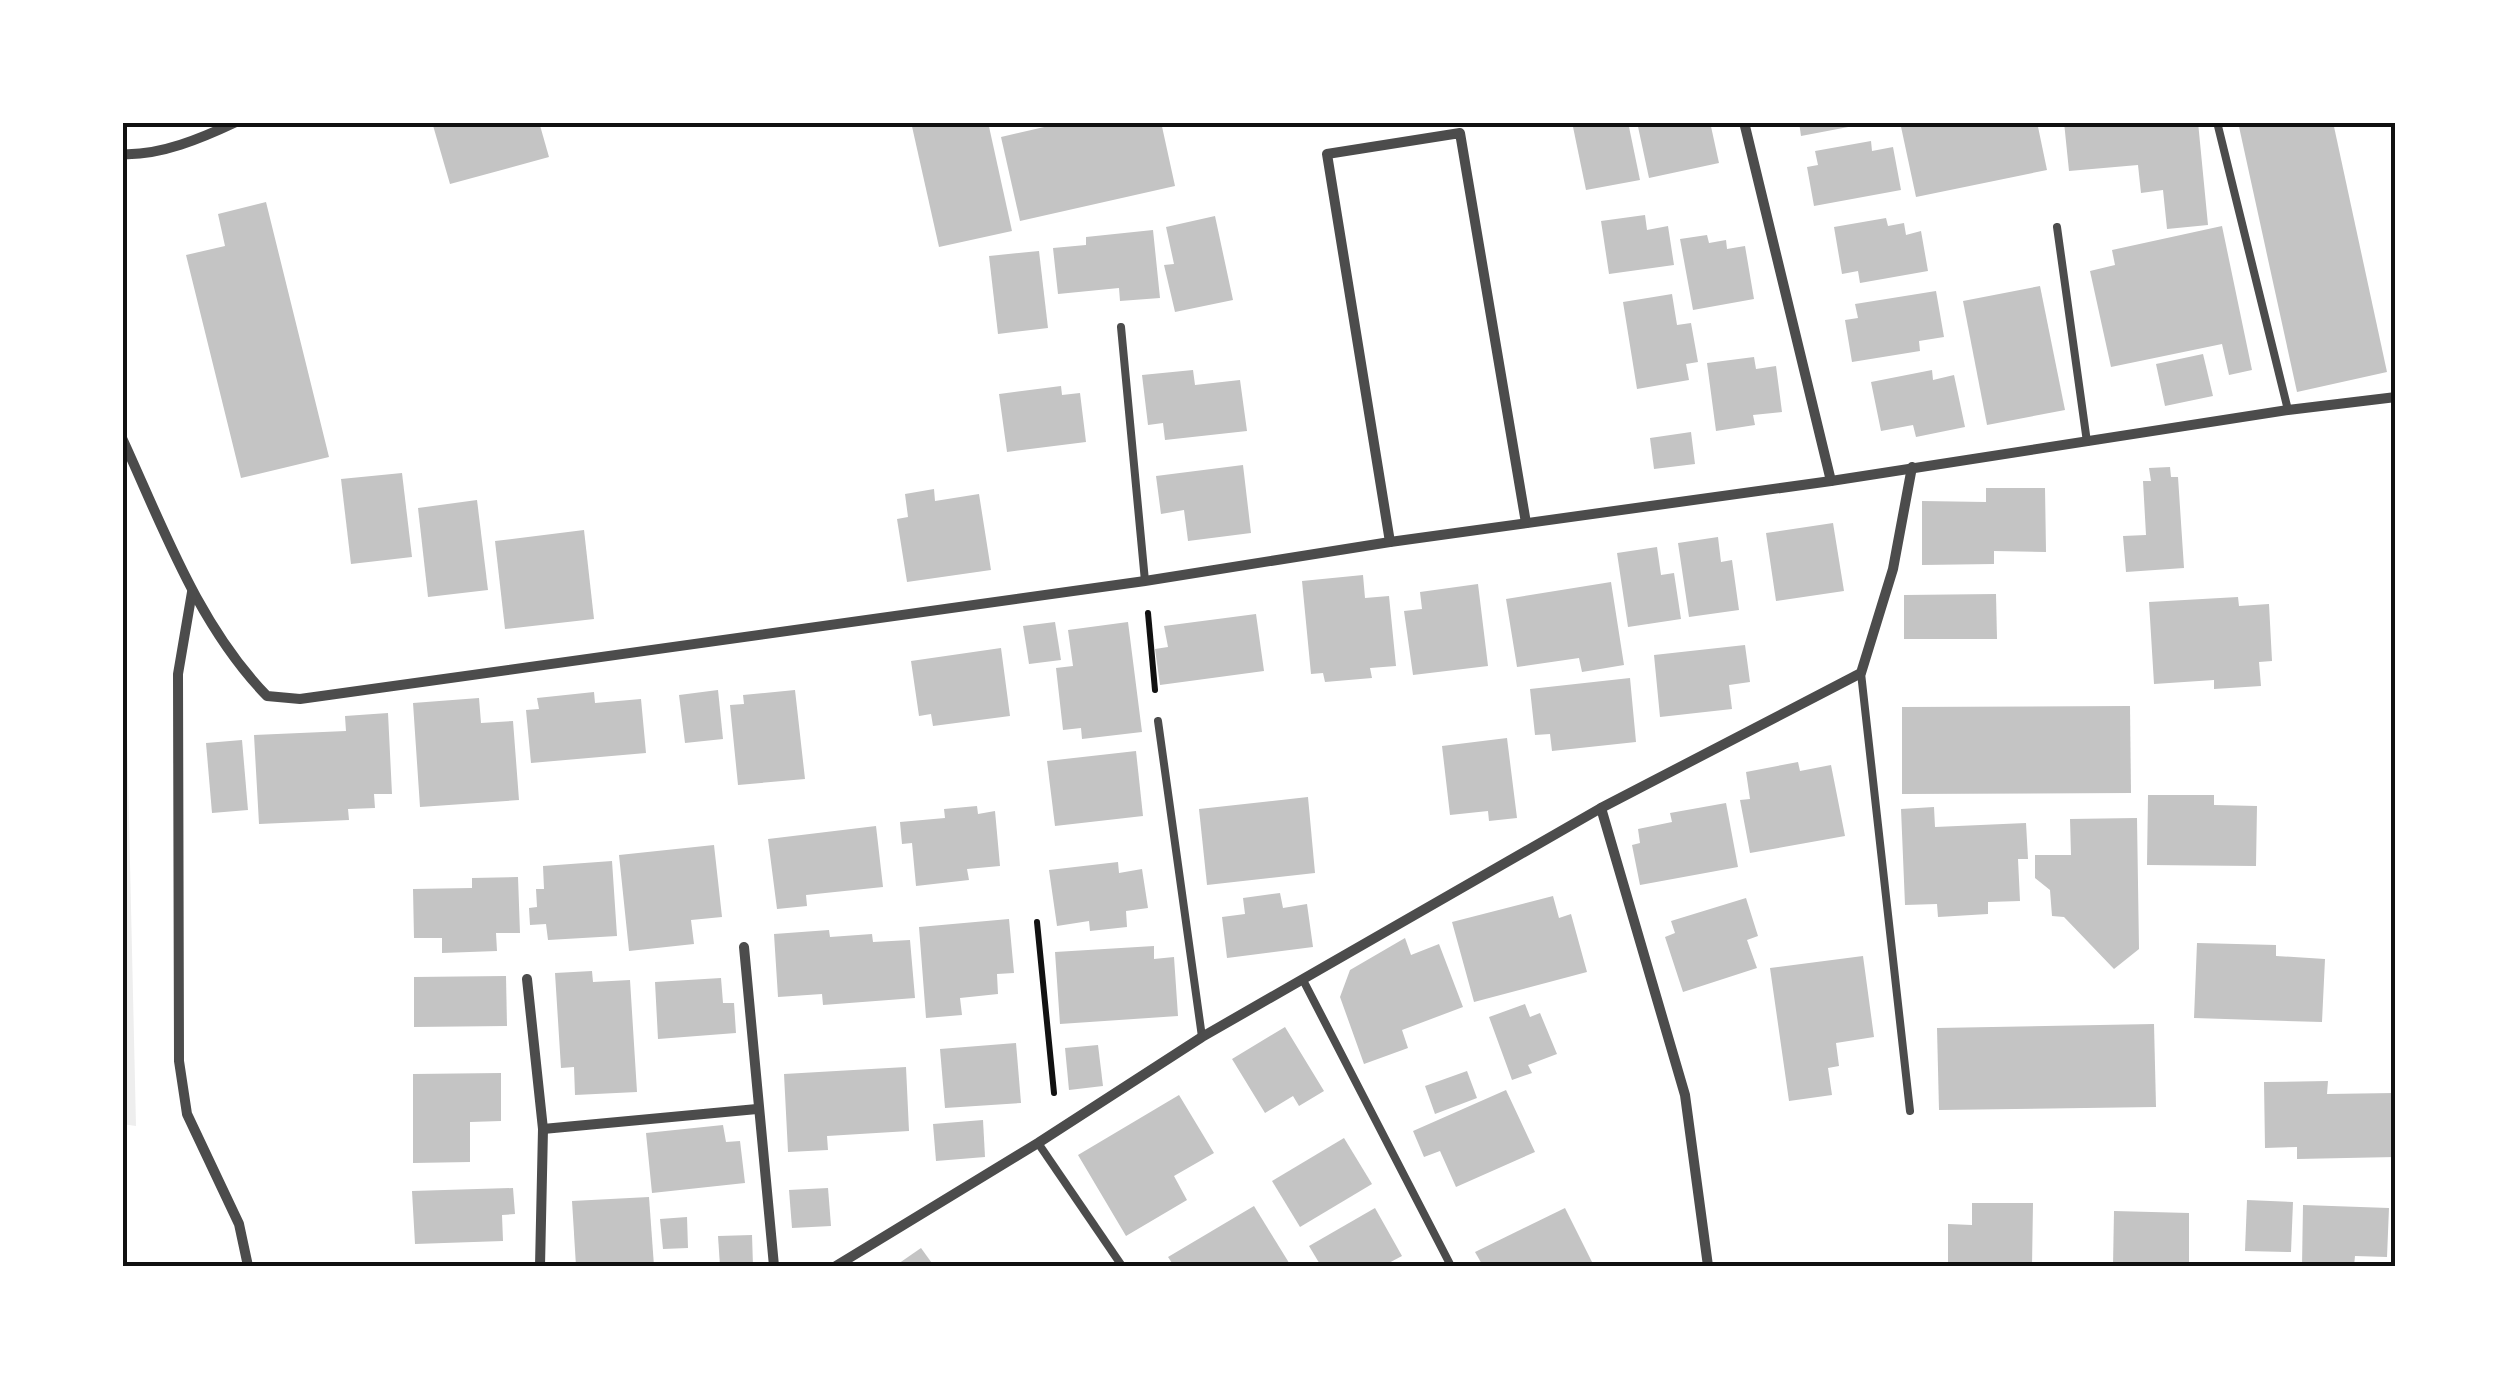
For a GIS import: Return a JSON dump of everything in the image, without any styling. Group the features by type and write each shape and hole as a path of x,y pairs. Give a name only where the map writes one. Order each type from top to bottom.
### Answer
{"street":[{"path":"122,154 202,138 236,122"},
{"path":"1744,122 1831,481"},
{"path":"1390,542 1327,154 1460,132 1526,523"},
{"path":"122,438 192,591 239,667 266,696 300,699 1145,582 1390,542 2396,397"},
{"path":"836,1266 1202,1037 1601,808 1861,673 1893,569 1912,468"},
{"path":"192,591 178,674 179,1062 187,1114 239,1224 248,1266"},
{"path":"1601,808 1685,1095 1708,1266"},
{"path":"744,948 774,1266"},
{"path":"527,979 543,1128 540,1266"},
{"path":"543,1128 758,1110"}],"lane":[{"path":"2217,122 2288,410"},
{"path":"2057,227 2087,442"},
{"path":"1121,327 1145,582"},
{"path":"1861,673 1910,1111"},
{"path":"1158,722 1202,1037"},
{"path":"1302,980 1451,1266"},
{"path":"1038,1143 1122,1266"}],"path":[{"path":"1145,582 1158,722"},
{"path":"1037,922 1058,1128"}],"shaded area":[{"path":"123,556 136,1126 122,1124"}],"building":[{"path":"432,122 539,122 549,157 450,184"},
{"path":"911,122 988,122 1012,231 939,247"},
{"path":"1066,122 1161,122 1175,186 1020,221 1001,137"},
{"path":"1572,122 1628,122 1640,180 1586,190"},
{"path":"1637,122 1710,122 1719,163 1649,178"},
{"path":"1799,122 1864,122 1864,124 1801,136"},
{"path":"1900,122 2037,122 2047,170 1916,197"},
{"path":"2064,122 2198,122 2208,225 2167,229 2163,190 2141,193 2138,165 2069,171"},
{"path":"2238,122 2333,122 2387,372 2297,392"},
{"path":"1871,141 1872,151 1893,147 1901,190 1814,206 1807,167 1818,165 1815,151"},
{"path":"266,202 329,457 241,478 186,255 225,246 218,214"},
{"path":"1645,215 1647,230 1668,226 1674,265 1609,274 1601,221"},
{"path":"1215,216 1233,300 1175,312 1164,265 1174,264 1166,227"},
{"path":"1886,218 1888,226 1904,223 1906,235 1921,231 1928,271 1860,283 1858,271 1842,274 1834,227"},
{"path":"2222,226 2252,370 2229,375 2222,344 2111,367 2090,271 2115,265 2112,250"},
{"path":"1153,230 1160,298 1120,301 1119,288 1058,294 1053,248 1086,245 1086,237"},
{"path":"1707,235 1709,243 1726,240 1727,249 1745,246 1754,299 1693,310 1680,239"},
{"path":"1039,251 1048,328 998,334 989,256"},
{"path":"2040,286 2065,410 1987,425 1963,301"},
{"path":"1936,291 1944,337 1919,341 1920,351 1852,362 1845,320 1858,318 1855,304"},
{"path":"1672,294 1677,325 1691,323 1698,362 1686,364 1689,380 1637,389 1623,302"},
{"path":"2203,354 2213,396 2165,406 2156,364"},
{"path":"1754,357 1756,369 1776,366 1782,412 1753,415 1755,425 1716,431 1707,363"},
{"path":"1193,370 1195,385 1240,380 1247,431 1165,440 1163,423 1148,425 1142,375"},
{"path":"1932,370 1933,380 1954,375 1965,427 1916,437 1913,425 1881,431 1871,382"},
{"path":"1061,386 1062,395 1080,393 1086,442 1007,452 999,394"},
{"path":"1691,432 1695,464 1654,469 1650,438"},
{"path":"1243,465 1251,533 1188,541 1184,510 1161,514 1156,476"},
{"path":"2170,467 2171,477 2178,477 2184,568 2126,572 2123,536 2146,535 2143,481 2151,481 2149,468"},
{"path":"402,473 412,557 351,564 341,479"},
{"path":"1986,488 2045,488 2046,552 1994,551 1994,564 1922,565 1922,501 1986,502"},
{"path":"934,489 935,501 979,494 991,570 907,582 897,519 908,517 905,494"},
{"path":"477,500 488,590 428,597 418,508"},
{"path":"1833,523 1844,591 1776,601 1766,533"},
{"path":"584,530 594,619 505,629 495,541"},
{"path":"1718,537 1721,562 1732,560 1739,610 1689,617 1678,543"},
{"path":"1657,547 1661,575 1674,573 1681,619 1628,627 1617,553"},
{"path":"1363,575 1365,598 1389,596 1396,666 1370,668 1372,678 1325,682 1323,673 1311,674 1302,581"},
{"path":"1611,582 1624,665 1582,672 1579,658 1517,667 1506,599"},
{"path":"1478,584 1488,666 1413,675 1404,611 1422,609 1420,592"},
{"path":"1996,594 1997,639 1904,639 1904,595"},
{"path":"2238,597 2239,606 2269,604 2272,661 2259,662 2261,686 2214,689 2214,680 2154,684 2149,602"},
{"path":"1256,614 1264,671 1160,685 1155,649 1168,647 1164,626"},
{"path":"1055,622 1061,660 1029,664 1023,626"},
{"path":"1128,622 1142,732 1082,739 1081,728 1063,730 1056,668 1073,666 1068,630"},
{"path":"1745,645 1750,682 1729,685 1732,709 1660,717 1654,655"},
{"path":"1001,648 1010,716 933,726 931,714 919,716 911,661"},
{"path":"1630,678 1636,742 1552,751 1550,734 1535,735 1530,689"},
{"path":"718,690 723,739 685,743 679,695"},
{"path":"795,690 805,779 738,785 730,705 744,704 743,695"},
{"path":"594,692 595,703 641,699 646,753 531,763 526,710 539,709 537,698"},
{"path":"479,698 481,723 513,721 519,800 420,807 413,703"},
{"path":"2130,706 2131,793 1902,794 1902,707"},
{"path":"388,713 392,794 374,794 375,808 348,809 349,820 259,824 254,735 346,731 345,716"},
{"path":"1507,738 1517,818 1489,821 1488,811 1450,815 1442,746"},
{"path":"242,740 248,810 212,813 206,743"},
{"path":"1136,751 1143,816 1055,826 1047,761"},
{"path":"1798,762 1800,771 1831,765 1845,836 1750,853 1740,800 1750,799 1746,772"},
{"path":"2148,795 2214,795 2214,805 2257,806 2256,866 2147,865"},
{"path":"1308,797 1315,873 1207,885 1199,809"},
{"path":"1726,803 1738,867 1640,885 1632,845 1640,843 1638,829 1672,822 1670,813"},
{"path":"977,806 978,814 995,811 1000,866 967,869 969,880 916,886 912,843 902,844 900,822 945,818 944,809"},
{"path":"1934,807 1935,827 2026,823 2028,859 2018,859 2020,901 1988,902 1988,914 1938,917 1937,904 1905,905 1901,809"},
{"path":"2137,818 2139,949 2114,969 2064,917 2052,916 2050,890 2035,878 2035,855 2071,855 2070,819"},
{"path":"876,826 883,887 806,895 807,906 777,909 768,839"},
{"path":"714,845 722,917 691,920 694,944 629,951 619,855"},
{"path":"612,861 617,936 548,940 546,924 530,925 529,908 537,907 536,889 544,889 543,866"},
{"path":"1118,862 1119,873 1142,869 1148,908 1126,911 1127,927 1090,931 1089,921 1057,926 1049,870"},
{"path":"518,877 520,933 496,933 497,951 442,953 442,938 414,938 413,889 472,888 472,878"},
{"path":"1280,893 1283,908 1307,904 1313,947 1227,958 1222,917 1245,914 1243,898"},
{"path":"1553,896 1559,918 1571,914 1587,972 1474,1002 1452,922"},
{"path":"1746,898 1758,936 1747,940 1757,968 1683,992 1665,937 1675,933 1671,921"},
{"path":"1009,919 1014,973 997,974 998,994 960,998 962,1015 926,1018 919,927"},
{"path":"829,930 830,937 872,934 873,942 910,940 915,998 823,1005 822,994 778,997 774,934"},
{"path":"1405,938 1411,955 1439,944 1463,1007 1402,1030 1408,1048 1364,1064 1340,997 1350,970"},
{"path":"2197,943 2276,945 2276,956 2325,959 2322,1022 2194,1018"},
{"path":"1154,946 1154,959 1174,957 1178,1016 1060,1024 1055,952"},
{"path":"1863,956 1874,1037 1836,1043 1839,1066 1828,1068 1832,1095 1789,1101 1770,968"},
{"path":"592,971 593,982 630,980 637,1092 575,1095 574,1067 561,1068 555,973"},
{"path":"506,976 507,1026 414,1027 414,977"},
{"path":"721,978 723,1003 734,1003 736,1033 658,1039 655,982"},
{"path":"1525,1004 1530,1017 1540,1013 1557,1054 1528,1065 1532,1073 1512,1080 1489,1017"},
{"path":"2154,1024 2156,1107 1939,1110 1937,1028"},
{"path":"1285,1027 1324,1091 1299,1106 1293,1096 1265,1113 1232,1059"},
{"path":"1016,1043 1021,1103 945,1108 940,1049"},
{"path":"1098,1045 1103,1086 1069,1090 1065,1048"},
{"path":"906,1067 909,1131 827,1136 828,1150 788,1152 784,1074"},
{"path":"1467,1071 1477,1098 1435,1114 1425,1086"},
{"path":"501,1073 501,1121 470,1122 470,1162 413,1163 413,1074"},
{"path":"2328,1081 2327,1094 2394,1093 2396,1157 2297,1159 2297,1147 2265,1148 2264,1082"},
{"path":"1506,1090 1535,1152 1456,1187 1440,1151 1424,1157 1413,1131"},
{"path":"1179,1095 1214,1153 1174,1176 1187,1200 1126,1236 1078,1155"},
{"path":"983,1120 985,1157 936,1161 933,1124"},
{"path":"723,1125 726,1142 740,1141 745,1183 652,1193 646,1133"},
{"path":"1344,1138 1372,1184 1300,1227 1272,1181"},
{"path":"513,1188 515,1214 502,1215 503,1241 415,1244 412,1191"},
{"path":"828,1188 831,1226 792,1228 789,1190"},
{"path":"649,1197 654,1266 576,1266 572,1201"},
{"path":"2247,1200 2293,1202 2291,1252 2245,1251"},
{"path":"1972,1203 2033,1203 2032,1266 1948,1265 1948,1224 1972,1225"},
{"path":"2303,1205 2389,1208 2387,1257 2355,1256 2354,1266 2302,1266"},
{"path":"1254,1206 1291,1266 1174,1266 1168,1257"},
{"path":"1375,1208 1402,1256 1383,1266 1321,1266 1309,1246"},
{"path":"1565,1208 1594,1266 1483,1266 1475,1252"},
{"path":"2114,1211 2189,1213 2189,1266 2113,1266"},
{"path":"687,1217 688,1248 663,1249 660,1219"},
{"path":"752,1235 753,1266 720,1266 718,1236"},
{"path":"921,1248 934,1266 895,1266"}]}
